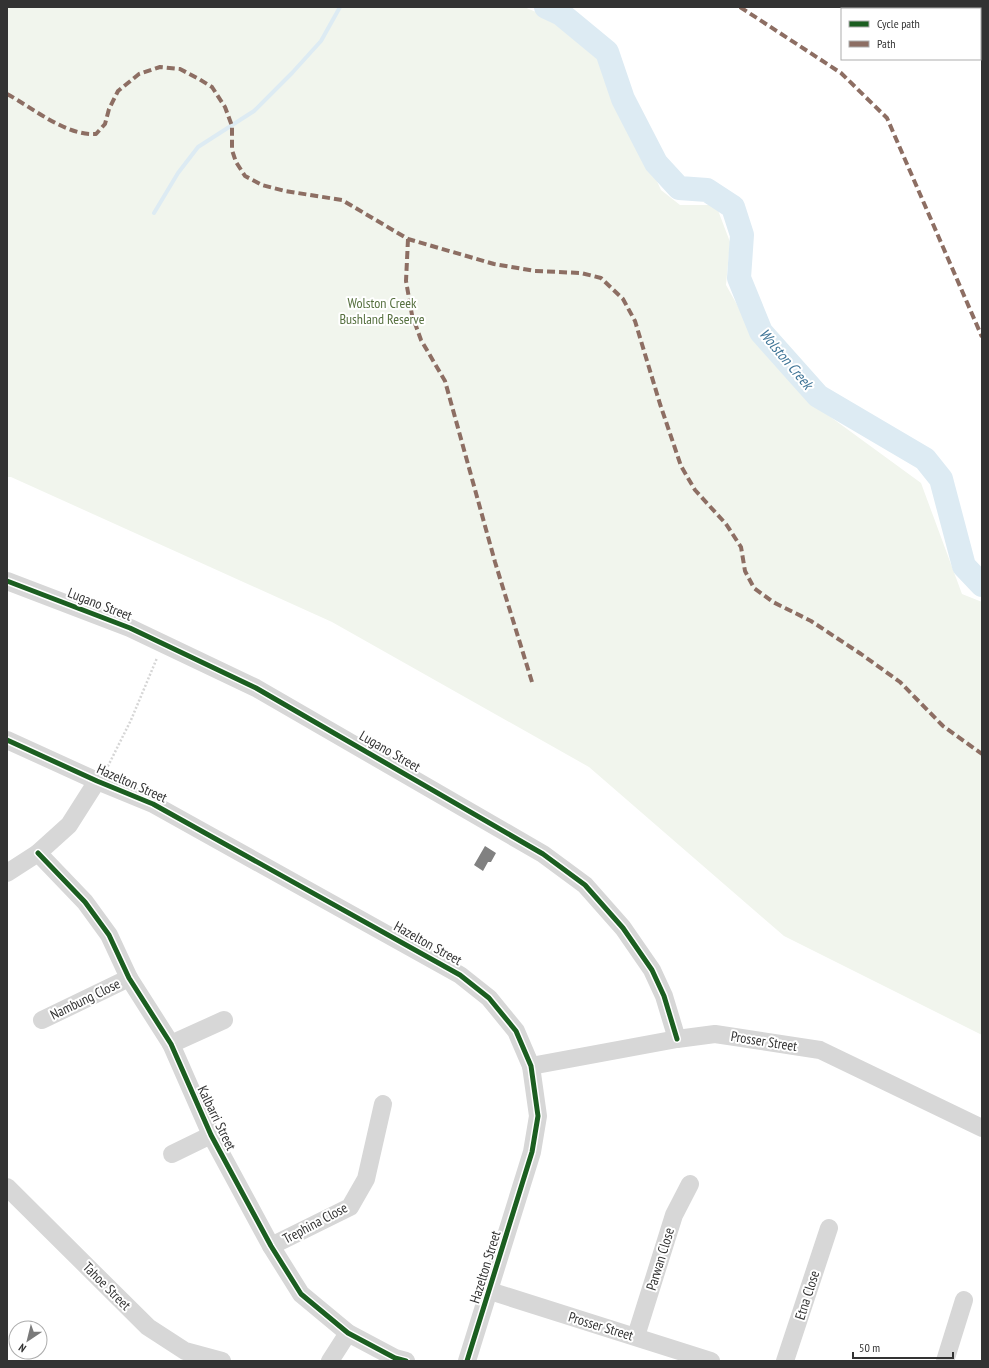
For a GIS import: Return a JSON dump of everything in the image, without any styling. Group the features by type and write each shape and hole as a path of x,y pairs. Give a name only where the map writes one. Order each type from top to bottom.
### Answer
{"street":[{"name":"Lugano Street","path":"7,581 130,628 256,688 543,854 585,885 623,928 652,970 664,996 677,1039"},
{"name":"Hazelton Street","path":"7,740 97,781 153,804 460,975 489,998 516,1031 531,1066 538,1116 532,1152 467,1361"},
{"path":"7,873 38,853 69,825 97,781"},
{"name":"Kalbarri Street","path":"38,853 89,907 109,935 129,978 171,1044 211,1135 271,1246 301,1294 348,1333 395,1358 406,1361"},
{"name":"Nambung Close","path":"42,1020 129,978"},
{"path":"171,1044 224,1020"},
{"name":"Prosser Street","path":"531,1066 677,1039 715,1034 820,1050 982,1128"},
{"name":"Trephina Close","path":"271,1246 350,1207 366,1179 383,1104"},
{"path":"172,1154 211,1135"},
{"name":"Parwan Close","path":"636,1336 674,1215 690,1184"},
{"name":"Tahoe Street","path":"7,1187 148,1327 185,1350 222,1361"},
{"name":"Etna Close","path":"785,1361 829,1228"},
{"name":"Prosser Street","path":"490,1291 711,1361"},
{"path":"945,1361 964,1300"},
{"path":"330,1361 348,1333"}],"path":[{"path":"97,781 104,773 131,720 157,658 163,657 170,647"}],"green space":[{"name":"Wolston Creek Bushland Reserve","path":"7,7 524,7 558,21 600,57 661,190 680,205 716,205 730,242 726,285 753,333 821,410 921,483 962,594 982,602 982,1035 784,936 589,767 332,622 11,477 7,477"}],"building":[{"path":"485,846 496,853 491,862 488,862 483,871 474,865"}],"waterway":[{"path":"154,213 178,173 198,147 254,111 321,41 340,7"},
{"name":"Wolston Creek","path":"546,7 561,14 607,52 623,99 656,163 679,188 707,190 733,207 742,235 739,278 761,332 818,396 925,459 941,479 964,566 982,585"}],"marked path":[{"path":"740,7 841,73 887,118 982,337"},
{"path":"7,94 50,120 73,131 96,134 105,124 109,109 118,91 139,74 160,67 180,69 212,87 225,107 232,126 232,150 236,162 245,176 262,185 285,191 342,200 408,239 494,264 535,271 581,273 601,278 623,299 635,321 660,404 681,466 695,490 726,524 741,547 745,571 754,588 773,602 811,621 900,682 943,726 982,754"},
{"path":"408,239 406,281 412,315 421,340 445,381 495,562 532,682"}],"cycle path":[{"path":"7,581 130,628 256,688 543,854 585,885 623,928 652,970 664,996 677,1039"},
{"path":"7,740 97,781 153,804 460,975 489,998 516,1031 531,1066 538,1116 532,1152 467,1361"},
{"path":"38,853 85,902 109,935 129,978 171,1044 211,1135 271,1246 301,1294 348,1333 395,1358 406,1361"}]}
